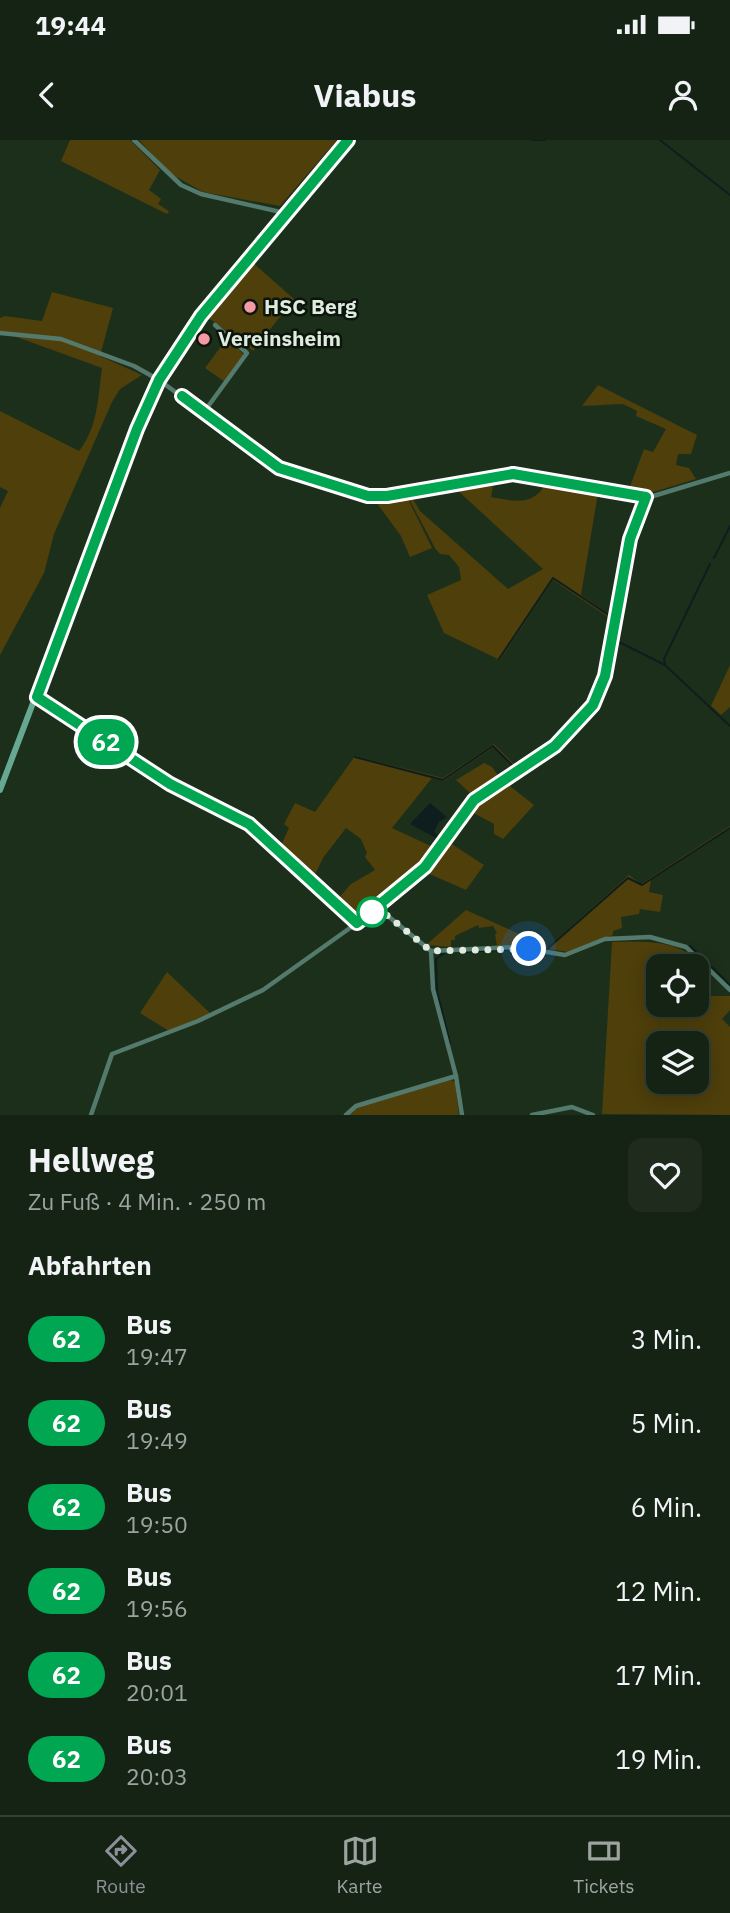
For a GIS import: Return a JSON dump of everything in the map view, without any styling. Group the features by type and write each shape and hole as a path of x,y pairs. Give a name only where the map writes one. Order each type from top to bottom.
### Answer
{"main road":[{"path":"0,790 137,429 159,380 201,316 348,140"}],"street":[{"path":"134,140 181,186 201,194 287,213"},
{"path":"204,412 247,353 215,325"},
{"path":"0,333 61,339 87,347 159,380 279,468 368,496 387,496 513,474 646,497 730,473"},
{"path":"91,1115 112,1054 198,1021 263,990 378,908 425,867 474,800 555,746 593,705 605,676 630,539 646,497"},
{"path":"35,696 170,784 249,824 357,923"},
{"path":"378,908 431,951 517,947 565,955 605,939 650,937 686,947 730,990"},
{"path":"431,951 433,989 456,1076 462,1115"},
{"path":"346,1115 356,1106 456,1076"},
{"path":"531,1115 572,1107 593,1115"}],"shaded area":[{"path":"70,140 130,140 160,170 149,190 161,199 158,204 169,211 167,214 61,161"},
{"path":"139,140 337,140 280,206 203,192 168,172"},
{"name":"HSC Berg","path":"252,262 294,299 253,351 206,316"},
{"path":"52,292 113,308 100,356 142,375 120,389 112,402 54,534 44,573 0,655 0,508 8,491 0,487 0,411 79,451 94,422 98,401 102,368 0,331 0,318 5,316 42,321"},
{"path":"228,337 244,355 225,382 205,368"},
{"path":"598,385 697,435 691,454 678,454 676,465 689,468 696,479 650,493 629,489 644,449 653,452 666,429 636,416 637,411 623,404 582,406"},
{"path":"531,477 634,496 640,500 627,547 601,685 586,712 564,736 504,777 502,775 513,768 494,747 444,781 432,778 392,828 435,848 409,878 357,919 336,901 351,884 375,870 365,857 367,853 361,839 346,828 323,858 313,879 280,848 289,828 284,824 295,803 315,812 355,756 443,778 494,744 516,766 575,721 594,690 611,619 553,580 500,660 444,633 427,595 461,580 459,567 449,555 440,554 435,548 408,497 411,496 420,511 508,589 543,569 455,488 494,480 491,497 522,500 535,496 546,483","holes":["598,493 634,499 637,506 629,527 611,616 581,595"]},
{"path":"407,497 432,548 410,557 401,536 376,502"},
{"path":"620,617 609,679 589,718 564,742 533,764 567,738 595,705 604,685 614,633"},
{"path":"730,665 730,707 721,715 711,706"},
{"path":"484,763 492,767 501,779 463,807 473,796 456,780"},
{"path":"528,767 505,782 534,805 503,839 494,834 494,824 468,810 476,799"},
{"path":"430,803 447,817 439,822 434,832 438,835 436,838 410,824"},
{"path":"730,826 730,829 651,880 649,892 663,895 660,912 640,909 639,914 621,917 622,928 613,931 613,935 568,952 518,944 497,946 497,933 493,926 479,928 478,925 455,936 455,940 451,940 451,947 426,945 466,910 548,947 629,875 641,884"},
{"path":"447,841 484,865 466,890 425,872"},
{"path":"612,942 659,943 688,954 646,954 646,1017 709,1017 709,996 730,996 730,1010 722,1019 730,1027 730,1115 602,1114"},
{"path":"167,972 211,1014 169,1031 140,1013"},
{"path":"451,1080 455,1082 459,1115 349,1115 357,1107"}],"waterway":[{"path":"532,140 545,140"},
{"path":"660,140 730,195"},
{"path":"409,495 470,484"},
{"path":"560,484 638,499"},
{"path":"376,501 406,496"},
{"path":"601,680 625,550 639,503"},
{"path":"714,558 730,526"},
{"path":"665,664 664,659 710,564"},
{"path":"499,659 553,578 613,618"},
{"path":"615,640 665,665 730,726"},
{"path":"556,742 568,731"},
{"path":"355,757 443,780 493,746 514,767 528,760"},
{"path":"503,776 516,768"},
{"path":"473,795 500,778"},
{"path":"546,950 628,878 642,885 730,828"},
{"path":"690,946 730,985"},
{"path":"463,952 517,949"},
{"path":"530,951 540,954"},
{"path":"444,953 436,959 437,991 450,1043"}],"bus line":[{"name":"62","path":"182,396 279,468 299,477 368,496 387,496 505,474 521,474 646,497 630,539 605,676 593,705 555,746 474,800 425,867 357,923 262,833 170,784 37,697 137,429 159,380 201,316 348,140"}],"place":[{"name":"HSC Berg","path":"250,307"},
{"name":"Vereinsheim","path":"204,339"}],"route":[{"path":"372,912 369,913 378,908 426,950 517,947 529,949"}]}
